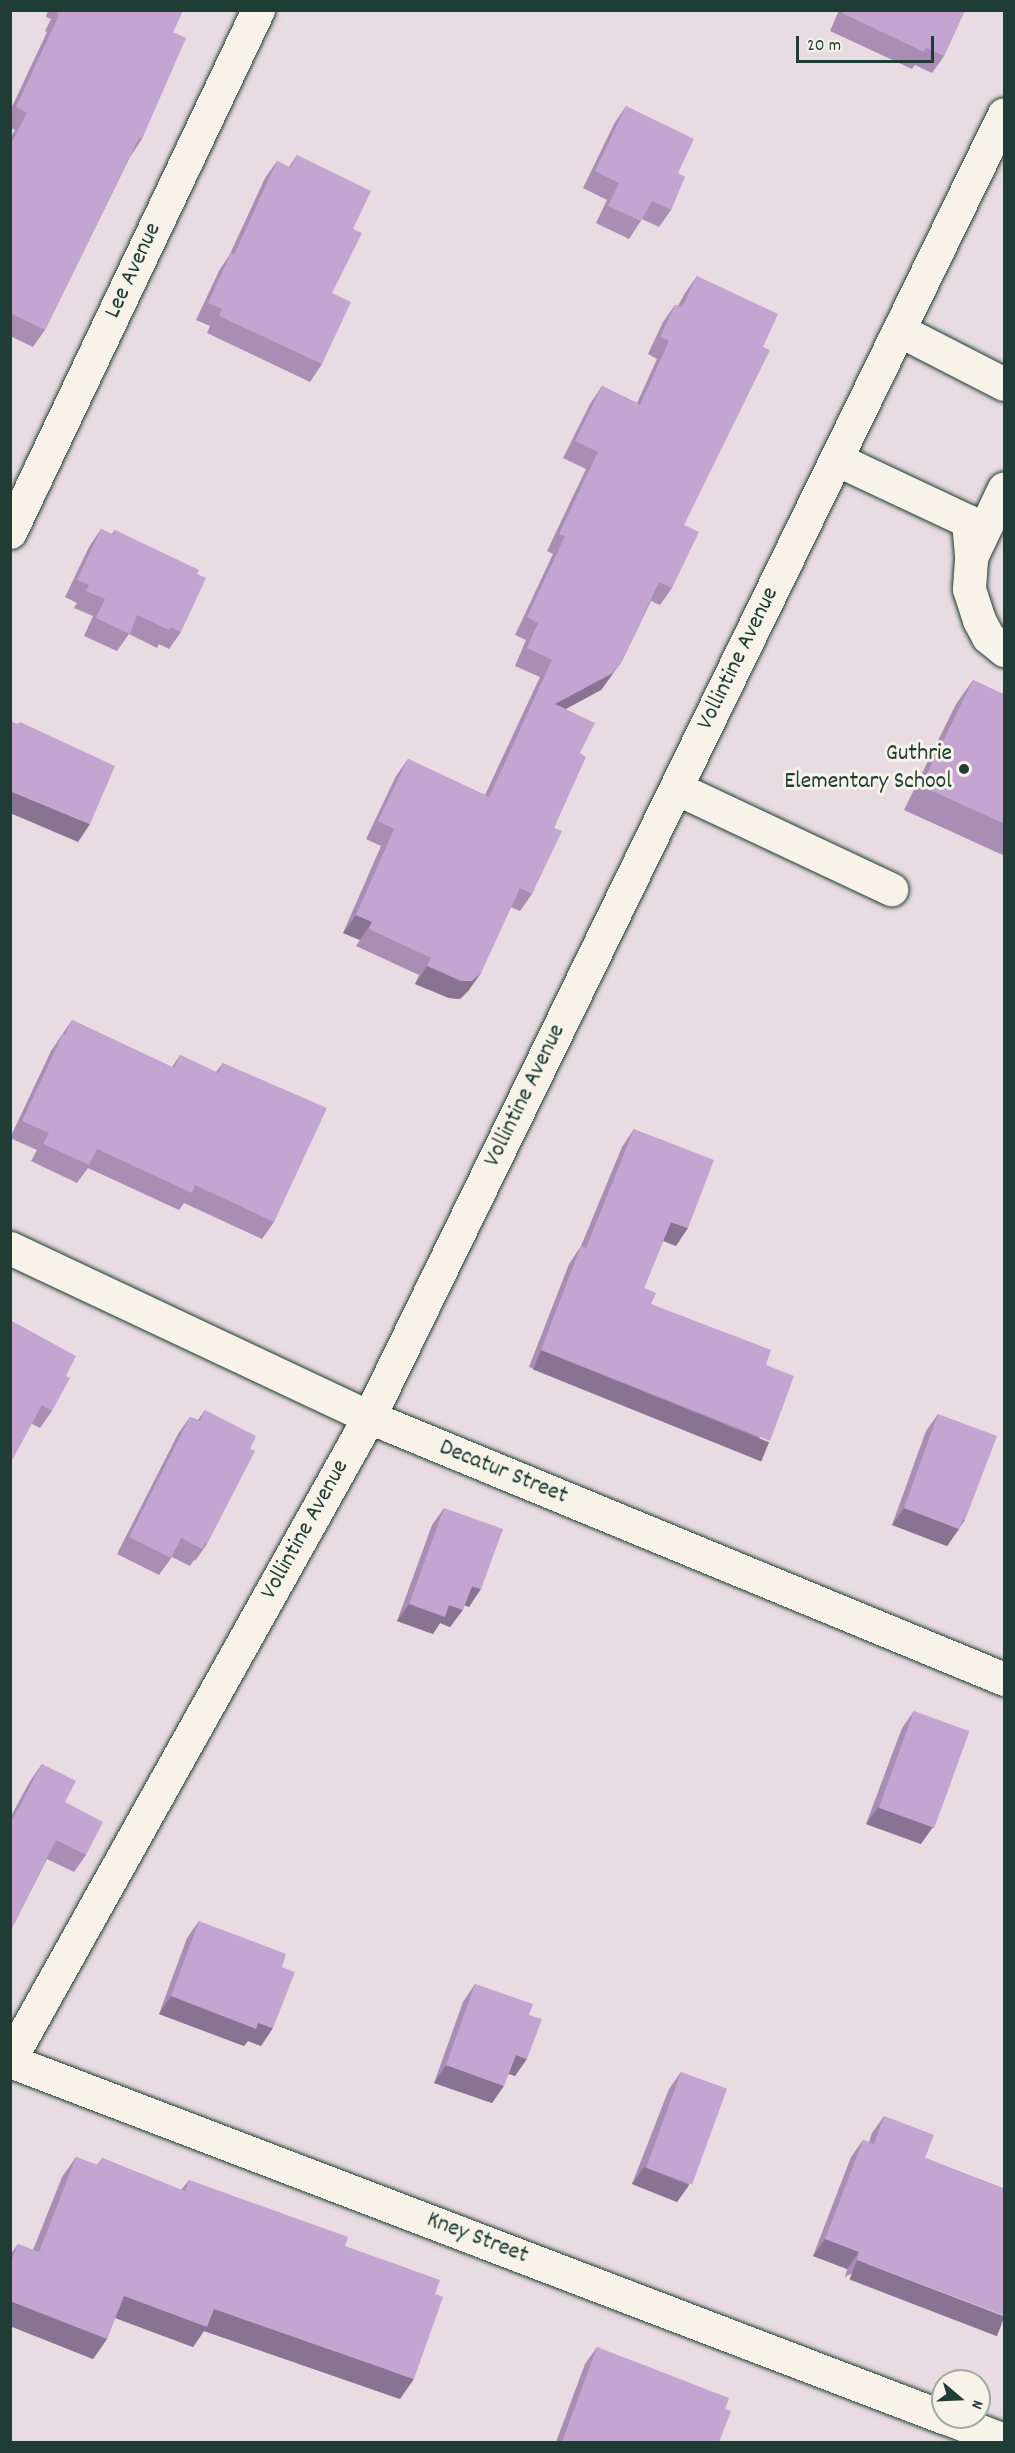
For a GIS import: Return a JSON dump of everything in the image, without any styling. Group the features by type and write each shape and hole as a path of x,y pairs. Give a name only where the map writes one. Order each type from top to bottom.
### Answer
{"street":[{"name":"Lee Avenue","path":"10,532 258,10"},
{"name":"Vollintine Avenue","path":"10,2060 369,1418 1005,114"},
{"path":"899,330 1005,384"},
{"path":"836,459 968,520 971,559 969,589 979,620 988,637 1005,650"},
{"path":"971,559 1005,488"},
{"path":"676,788 891,890"},
{"name":"Decatur Street","path":"10,1248 369,1418 1005,1679"},
{"name":"Kney Street","path":"10,2060 931,2412"},
{"name":"Kney Street","path":"976,2429 1005,2440"}],"building":[{"path":"59,10 183,10 173,32 186,38 142,139 139,138 45,330 10,313 10,145 27,113 16,107 59,15 57,14"},
{"path":"843,10 965,10 944,56 926,48 924,52 842,13"},
{"path":"626,106 694,139 678,173 685,177 671,210 652,201 641,221 608,206 619,183 595,171"},
{"path":"297,155 371,191 353,229 362,233 332,293 351,302 322,364 219,316 222,309 208,303 231,253 234,255 277,161 291,168"},
{"path":"697,276 778,314 763,347 770,350 684,525 699,532 672,588 659,582 622,661 613,673 555,704 595,723 580,753 586,757 554,828 562,831 532,894 520,888 481,973 472,981 461,981 427,966 431,958 369,929 372,922 356,915 394,829 378,821 408,759 489,797 552,660 527,648 538,623 527,617 565,536 559,534 598,452 575,441 602,386 640,405 669,341 660,337 675,305 682,307"},
{"path":"101,529 114,535 115,530 199,570 197,574 206,578 181,632 171,627 169,630 137,615 130,634 96,618 105,599 86,591 89,585 77,580"},
{"name":"Guthrie Elementary School","path":"973,680 1005,695 1005,824 921,786"},
{"path":"10,721 18,724 20,722 115,766 90,824 10,791"},
{"path":"72,1020 174,1068 180,1055 218,1073 223,1063 327,1108 274,1222 195,1185 192,1193 97,1149 89,1165 43,1144 49,1133 22,1121 63,1034 65,1035"},
{"path":"634,1129 714,1160 688,1228 671,1222 644,1288 656,1293 651,1304 771,1350 766,1365 794,1376 770,1441 541,1350 581,1246 586,1248"},
{"path":"10,1320 76,1356 66,1376 70,1378 52,1411 42,1405 10,1464"},
{"path":"205,1410 256,1436 250,1449 255,1451 207,1544 205,1543 202,1549 181,1538 171,1558 129,1537 190,1417 200,1421"},
{"path":"938,1414 997,1436 965,1520 963,1519 959,1529 904,1508"},
{"path":"444,1508 503,1529 481,1589 472,1586 463,1610 449,1605 445,1617 409,1604"},
{"path":"914,1711 969,1731 934,1828 879,1808"},
{"path":"42,1764 76,1781 65,1802 103,1822 86,1855 56,1840 10,1932 10,1824"},
{"path":"199,1921 286,1954 282,1967 295,1972 273,2028 258,2023 256,2029 171,1996"},
{"path":"475,1984 533,2004 529,2015 542,2019 527,2059 516,2055 504,2086 446,2065"},
{"path":"681,2072 727,2089 692,2185 646,2168"},
{"path":"884,2116 934,2135 925,2158 1005,2189 1005,2316 857,2260 859,2252 825,2239 863,2140 874,2144"},
{"path":"76,2157 98,2165 102,2158 185,2191 189,2180 348,2237 345,2246 440,2280 435,2294 443,2297 414,2379 214,2309 207,2327 124,2296 107,2339 10,2301 10,2264 18,2244 39,2252"},
{"path":"597,2347 729,2398 725,2409 731,2411 719,2442 562,2442"}],"place":[{"name":"Guthrie Elementary School","path":"964,769"}]}
